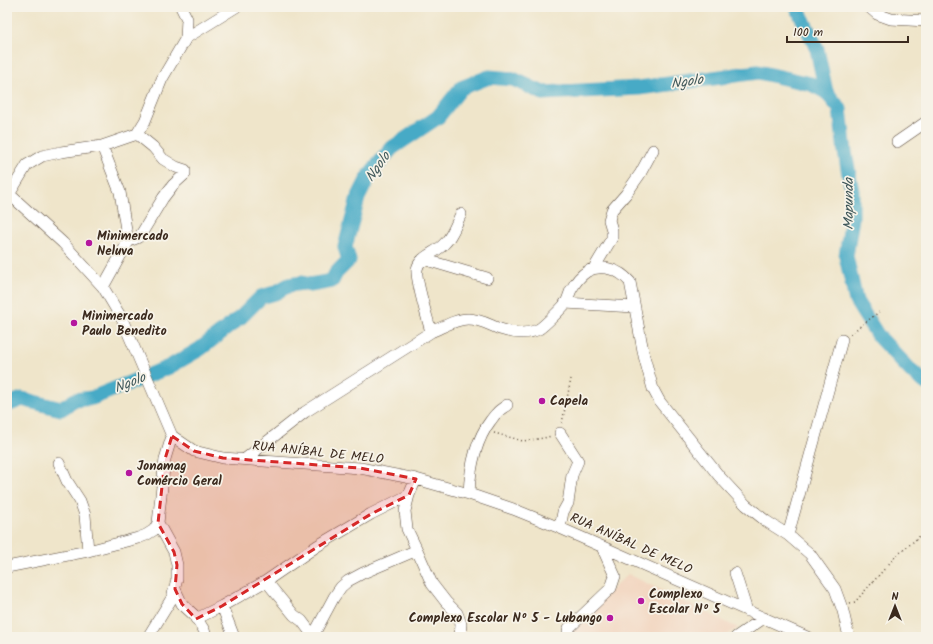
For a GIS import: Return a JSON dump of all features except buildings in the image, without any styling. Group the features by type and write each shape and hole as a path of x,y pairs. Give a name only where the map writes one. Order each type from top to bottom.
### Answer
{"street":[{"path":"7,567 88,551 138,538 154,530 158,523 165,459 172,436 122,318 103,287 63,243 8,192 27,165 42,156 102,146 137,134 146,120 162,79 186,38 187,19 181,7"},
{"path":"186,38 236,7"},
{"path":"869,7 877,14 891,19 926,21"},
{"path":"897,142 926,122"},
{"path":"103,287 128,242 140,236 163,198 173,185 185,174 185,170 176,167 163,159 153,147 137,134"},
{"path":"102,146 120,192 128,242"},
{"path":"594,268 612,238 610,220 612,210 626,194 640,174 653,150"},
{"path":"431,332 418,281 417,269 423,259 444,244 460,214"},
{"path":"423,259 487,278"},
{"path":"245,459 305,412 431,332 467,319 479,320 514,332 526,333 539,329 565,303 578,280 585,272 594,268 605,267 616,270 625,276 630,282 644,356 653,389 660,402 719,476 746,505 766,521 788,535 810,554 835,589 849,637"},
{"path":"565,303 634,307"},
{"path":"788,535 842,340"},
{"path":"469,494 472,464 481,436 496,413 507,405"},
{"path":"560,433 578,460 572,475 568,503 563,512 560,528"},
{"name":"RUA ANÍBAL DE MELO","path":"172,436 194,451 223,458 360,468 416,479 469,494 513,509 560,528 807,637"},
{"path":"59,462 67,481 80,501 85,514 88,551"},
{"path":"416,479 409,495 405,511 407,529 432,584 457,613 461,624 460,637"},
{"path":"196,619 266,581 317,546 371,514 409,495"},
{"path":"148,637 172,598 177,579 177,565 174,552 158,523"},
{"path":"571,637 568,631 569,628 611,588 615,576 602,547"},
{"path":"266,581 294,615 302,621 314,636 334,597 341,587 348,581 417,550"},
{"path":"735,573 747,611"},
{"path":"175,588 182,604 196,619 204,630 206,637"},
{"path":"222,606 234,637"},
{"path":"737,637 764,618"}],"path":[{"path":"842,340 879,312"},
{"path":"490,432 523,440 544,438 560,433 571,379"},
{"path":"842,609 854,602 895,557 926,531"}],"highlighted area":[{"path":"172,436 194,451 223,458 360,468 416,479 409,495 371,514 222,606 196,619 182,604 175,589 177,565 174,552 158,523 165,459"}],"shaded area":[{"name":"Complexo Escolar Nº 5","path":"628,574 738,628 723,637 573,637 569,630"}],"waterway":[{"name":"Mapunda","path":"797,7 817,49 826,92 840,109 845,152 852,191 852,218 846,256 856,301 878,336 913,373 926,383"},
{"name":"Ngolo","path":"7,405 22,399 61,409 75,400 92,398 169,367 200,349 241,317 261,297 275,293 289,285 302,283 310,285 332,281 336,273 349,260 345,247 358,198 370,174 392,148 438,117 461,88 489,77 513,79 543,93 639,88 758,72 811,84 826,92"}],"place":[{"name":"Minimercado Neluva","path":"89,243"},
{"name":"Minimercado Paulo Benedito","path":"74,323"},
{"name":"Capela","path":"542,401"},
{"name":"Jonamag Comércio Geral","path":"129,473"},
{"name":"Complexo Escolar Nº 5","path":"641,601"},
{"name":"Complexo Escolar Nº 5 - Lubango","path":"610,618"}]}
